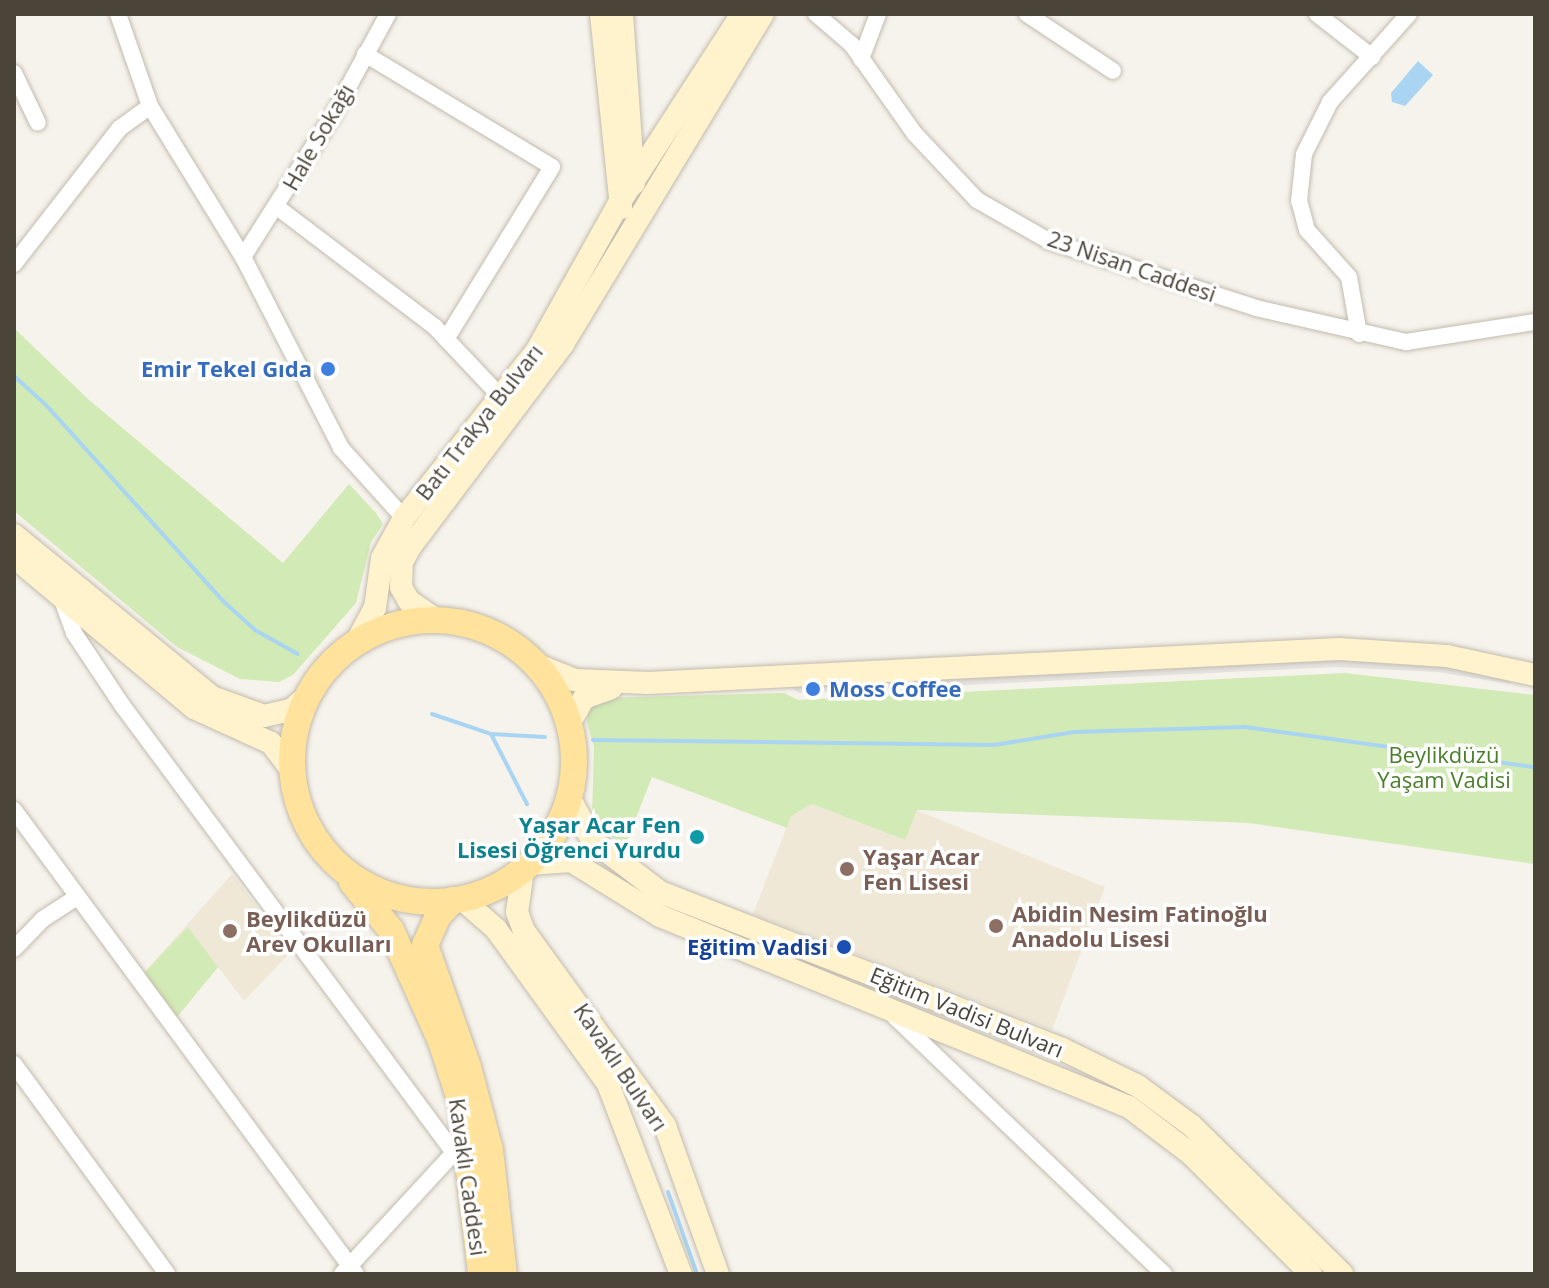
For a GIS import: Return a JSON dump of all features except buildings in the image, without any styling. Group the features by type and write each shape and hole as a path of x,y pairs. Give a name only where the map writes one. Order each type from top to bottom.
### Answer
{"main road":[{"path":"601,14 618,205 639,217"},
{"path":"622,14 639,217"},
{"name":"Batı Trakya Bulvarı","path":"356,643 375,608 382,558 404,518 537,350 618,205 742,14"},
{"name":"Batı Trakya Bulvarı","path":"437,620 405,594 399,576 402,562 563,344 763,14"},
{"path":"631,107 650,132 671,124"},
{"path":"14,535 212,697 264,716 291,710 307,696 328,667 356,643 381,630 437,620 489,631 535,664 575,680 648,683 1339,649 1447,656 1535,675"},
{"path":"14,557 194,708 271,743 292,771"},
{"path":"307,696 295,729 292,771 307,825 342,870 380,892 406,900 458,900 526,867 558,826 569,797 573,748 569,724 554,688 535,664"},
{"path":"569,724 573,710 590,693 648,683"},
{"name":"Eğitim Vadisi Bulvarı","path":"569,797 592,840 660,892 1062,1049 1138,1086 1192,1126 1342,1274"},
{"name":"Eğitim Vadisi Bulvarı","path":"526,867 571,861 660,916 1049,1070 1129,1107 1191,1154 1311,1274"},
{"name":"Kavaklı Bulvarı","path":"526,867 517,912 524,931 665,1126 718,1274"},
{"name":"Kavaklı Caddesi","path":"342,870 391,930 441,1041 461,1103 459,1146 481,1274"},
{"name":"Kavaklı Caddesi","path":"458,900 438,916 425,945 468,1067 490,1150 504,1274"},
{"name":"Kavaklı Bulvarı","path":"458,900 496,929 608,1084 681,1274"}],"street":[{"path":"118,14 150,106 243,257 341,448 404,518"},
{"name":"Hale Sokağı","path":"243,257 277,207 388,14"},
{"name":"23 Nisan Caddesi","path":"816,14 861,59 914,133 977,200 1049,241 1256,308 1359,334 1406,342 1534,325"},
{"path":"861,59 878,14"},
{"path":"1027,14 1113,71"},
{"path":"1317,14 1372,57"},
{"path":"1359,334 1349,277 1307,230 1299,201 1304,154 1316,121 1409,14"},
{"path":"365,54 552,167 446,339"},
{"path":"14,73 38,123"},
{"path":"14,264 120,128 150,106"},
{"path":"277,207 446,339 501,397"},
{"path":"14,810 349,1271 459,1146 122,705 74,633 60,596"},
{"path":"14,949 43,919 77,897"},
{"path":"881,1006 1164,1274"},
{"path":"14,1064 167,1274"}],"shaded area":[{"path":"1324,657 1441,662 1513,676 1510,684 1438,672 1335,667 799,693 789,686"},
{"path":"812,804 904,840 916,810 1105,887 1052,1030 753,914 791,816"},
{"name":"Beylikdüzü Arev Okulları","path":"232,874 291,952 244,1001 218,967 177,1017 143,974"}],"green space":[{"path":"14,328 88,399 283,563 349,484 376,513 383,524 371,542 356,603 293,675 279,682 240,679 177,647 14,511"},
{"name":"Beylikdüzü Yaşam Vadisi","path":"1345,673 1535,695 1535,864 1249,823 917,810 905,840 812,804 791,816 787,828 652,777 625,846 598,827 592,815 594,747 587,723 589,707 601,698 784,693 798,700"},
{"path":"188,927 218,967 177,1017 143,974"}],"water":[{"path":"1418,61 1433,75 1405,106 1392,102 1391,93"}],"waterway":[{"path":"14,376 46,405 223,601 255,630 298,654"},
{"path":"432,714 491,734 545,737"},
{"path":"593,740 994,745 1074,732 1245,727 1535,767"},
{"path":"491,734 527,804"},
{"path":"668,1192 697,1274"}],"place":[{"name":"Emir Tekel Gıda","path":"328,369"},
{"name":"Moss Coffee","path":"813,689"},
{"name":"Yaşar Acar Fen Lisesi Öğrenci Yurdu","path":"697,837"},
{"name":"Yaşar Acar Fen Lisesi","path":"847,869"},
{"name":"Abidin Nesim Fatinoğlu Anadolu Lisesi","path":"996,926"},
{"name":"Beylikdüzü Arev Okulları","path":"230,931"},
{"name":"Eğitim Vadisi","path":"844,947"}]}
